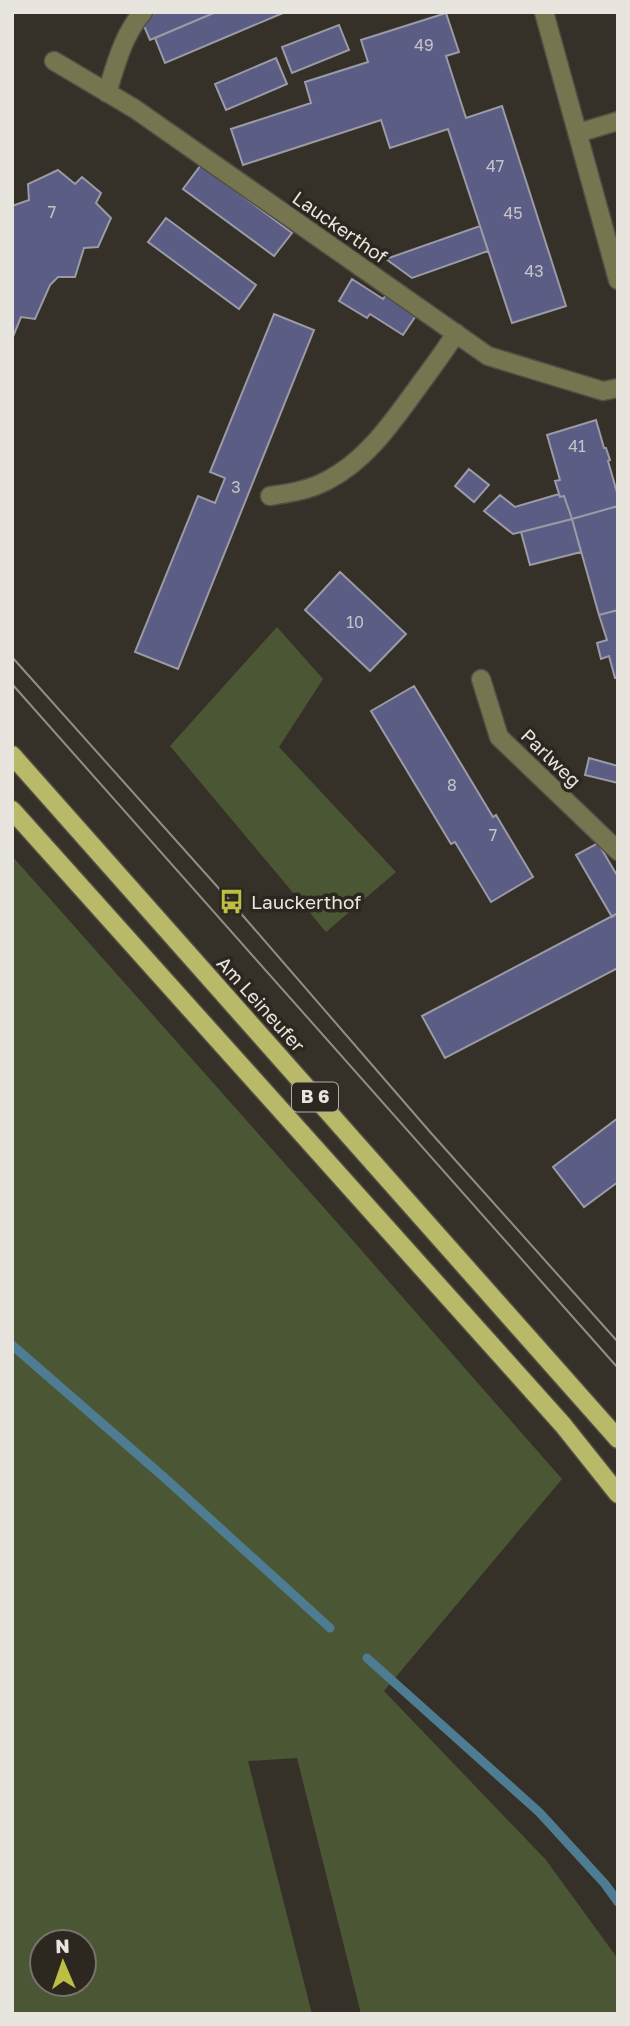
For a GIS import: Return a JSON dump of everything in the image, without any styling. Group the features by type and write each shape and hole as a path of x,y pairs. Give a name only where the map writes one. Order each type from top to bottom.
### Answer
{"main road":[{"name":"Am Leineufer","path":"12,755 618,1439"},
{"name":"B 6","path":"12,810 563,1425 618,1494"}],"street":[{"path":"107,93 123,43 134,22 143,12"},
{"path":"544,12 618,280"},
{"name":"Lauckerthof","path":"54,61 146,117 488,356 603,391 618,388"},
{"path":"578,133 618,121"},
{"path":"270,496 320,484 337,475 359,457 379,439 394,420 456,333"},
{"name":"Parlweg","path":"481,679 499,737 618,851"}],"green space":[{"path":"277,627 323,679 279,747 396,872 326,932 170,746"},
{"path":"12,856 562,1479 384,1691 546,1860 618,1959 618,2014 361,2014 297,1758 248,1761 312,2014 12,2014"}],"building":[{"path":"156,12 216,12 150,40 141,19"},
{"path":"216,12 283,13 165,63 155,38"},
{"path":"446,13 459,52 446,56 466,118 502,106 566,306 512,323 448,129 390,148 381,120 243,165 231,129 311,103 305,82 368,62 361,40"},
{"path":"339,25 349,50 292,73 282,47"},
{"path":"276,58 287,84 226,110 215,84"},
{"path":"201,165 292,233 274,256 183,189"},
{"path":"58,170 75,184 82,177 101,193 96,203 111,218 98,247 84,248 75,277 58,277 50,285 35,319 21,317 12,339 12,206 29,200 28,184"},
{"path":"166,218 256,285 239,309 148,242"},
{"path":"480,226 488,251 412,278 386,259"},
{"path":"352,279 383,299 386,295 417,314 403,335 370,314 367,318 339,301"},
{"path":"274,314 314,330 178,669 135,652 198,496 215,503 225,478 210,472"},
{"path":"596,420 610,460 608,461 618,496 618,506 572,519 555,481 560,480 547,435"},
{"path":"469,469 489,485 474,502 455,486"},
{"path":"559,494 560,497 564,496 572,519 513,534 484,511 500,495 515,507"},
{"path":"618,506 618,610 599,615 572,519"},
{"path":"572,519 581,552 530,565 521,532"},
{"path":"340,572 406,634 370,671 305,610"},
{"path":"618,610 618,677 615,678 609,656 601,659 597,643 607,640 599,615"},
{"path":"414,686 493,817 496,815 533,877 491,902 455,842 451,844 371,711"},
{"path":"589,758 618,766 618,783 585,775"},
{"path":"598,843 618,877 618,913 612,917 576,855"},
{"path":"618,913 618,968 445,1058 422,1016"},
{"path":"618,1118 618,1182 584,1207 553,1167"}],"waterway":[{"path":"12,1345 166,1479 330,1628"},
{"path":"367,1658 539,1812 605,1884 618,1902"}],"tram line":[{"path":"12,657 618,1342"},
{"path":"12,684 618,1368"}],"place":[{"name":"Lauckerthof","path":"231,902"}]}
